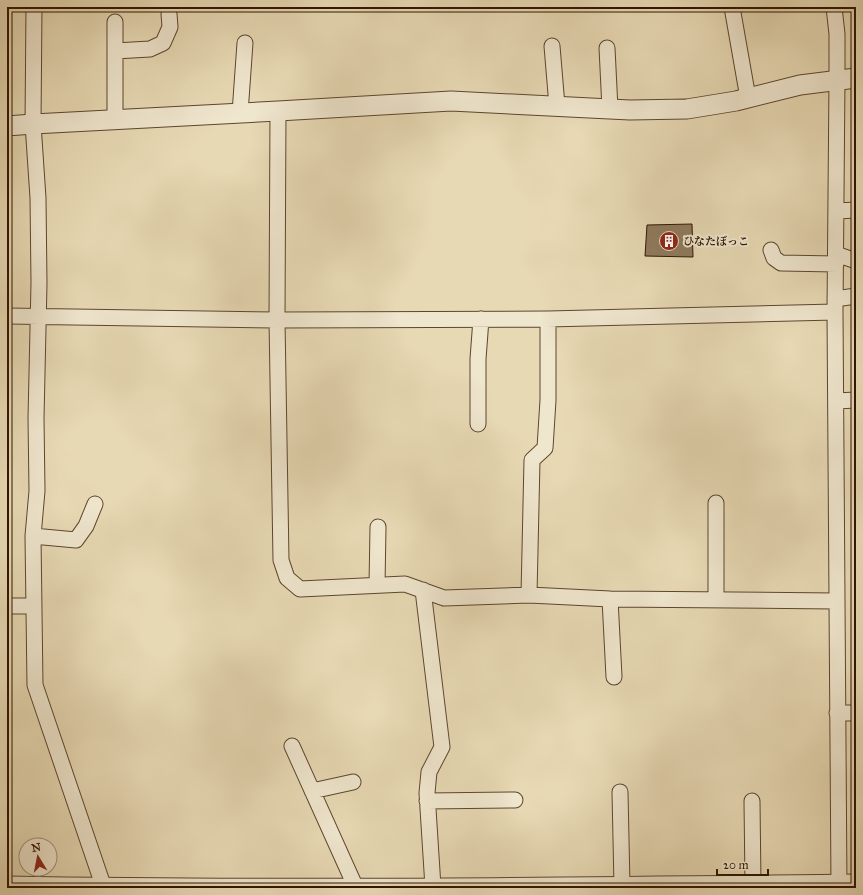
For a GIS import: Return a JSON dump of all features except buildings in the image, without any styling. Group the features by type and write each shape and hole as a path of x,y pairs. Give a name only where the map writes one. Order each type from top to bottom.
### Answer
{"street":[{"path":"34,7 33,124 38,198 36,491 33,536 35,685 104,888"},
{"path":"732,7 748,98"},
{"path":"7,886 104,888 356,888 753,885 844,886 837,713 835,306 837,34 834,7"},
{"path":"115,51 150,49 163,42 170,26 169,14"},
{"path":"115,22 115,120"},
{"path":"240,113 245,43"},
{"path":"552,46 557,106"},
{"path":"607,48 610,109"},
{"path":"7,126 451,101 610,109 687,109 736,101 800,85 856,78"},
{"path":"278,111 277,320 281,560 287,578 300,589 404,584 444,598 529,595 610,599 836,601"},
{"path":"836,211 856,210"},
{"path":"771,250 774,258 782,264 836,259 856,261"},
{"path":"7,316 277,320 548,319 835,306 856,296"},
{"path":"478,424 478,359 481,319"},
{"path":"529,595 532,460 545,448 548,400 548,319"},
{"path":"836,400 856,400"},
{"path":"716,503 716,600"},
{"path":"33,536 76,540 86,526 95,504"},
{"path":"377,585 378,527"},
{"path":"423,590 442,747 429,772 426,793 433,887"},
{"path":"610,599 614,677"},
{"path":"7,606 34,606"},
{"path":"837,713 856,713"},
{"path":"292,746 356,888"},
{"path":"312,790 352,782"},
{"path":"620,792 622,886"},
{"path":"427,801 515,800"},
{"path":"752,801 753,885"}],"place":[{"name":"ひなたぼっこ","path":"669,241"}]}
